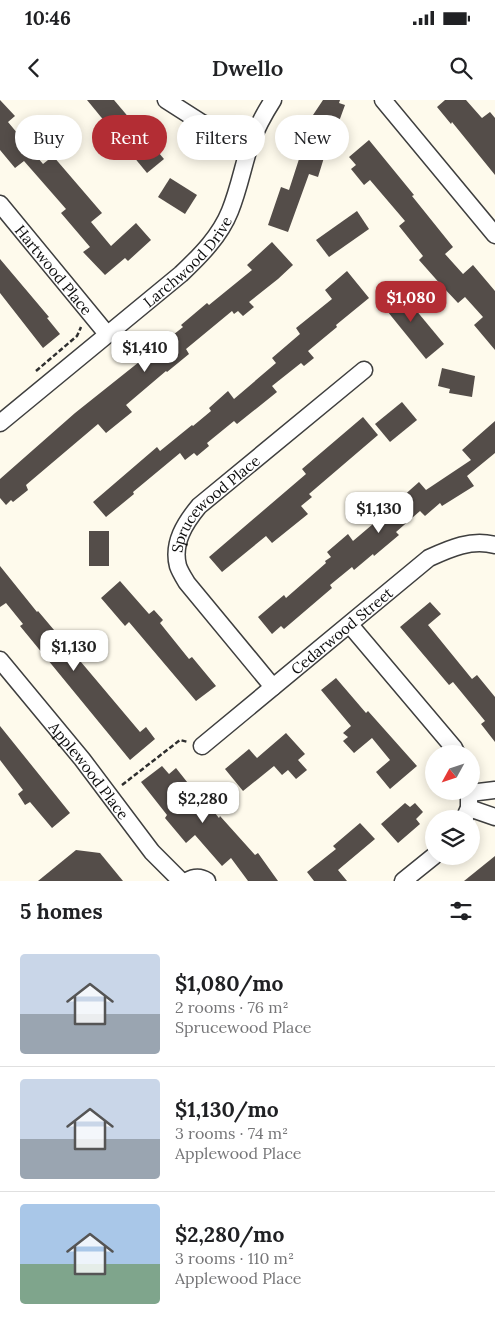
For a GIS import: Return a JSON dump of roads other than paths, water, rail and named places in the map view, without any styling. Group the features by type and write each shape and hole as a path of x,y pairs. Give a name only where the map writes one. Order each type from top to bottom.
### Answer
{"street":[{"path":"166,100 189,115"},
{"name":"Larchwood Drive","path":"265,115 273,100"},
{"path":"383,100 495,235"},
{"name":"Larchwood Drive","path":"0,423 181,274 201,255 218,233 230,212 246,160"},
{"name":"Hartwood Place","path":"0,204 108,334"},
{"name":"Sprucewood Place","path":"273,687 187,583 178,566 176,549 178,542 188,519 199,506 364,370"},
{"name":"Cedarwood Street","path":"202,746 429,558 456,546 483,542 495,545"},
{"path":"350,625 451,745"},
{"name":"Applewood Place","path":"0,660 109,794 152,852 181,881"},
{"path":"468,803 495,790"},
{"path":"468,803 495,817"},
{"path":"403,881 425,863"},
{"path":"188,881 192,878 202,878 207,881"}]}
